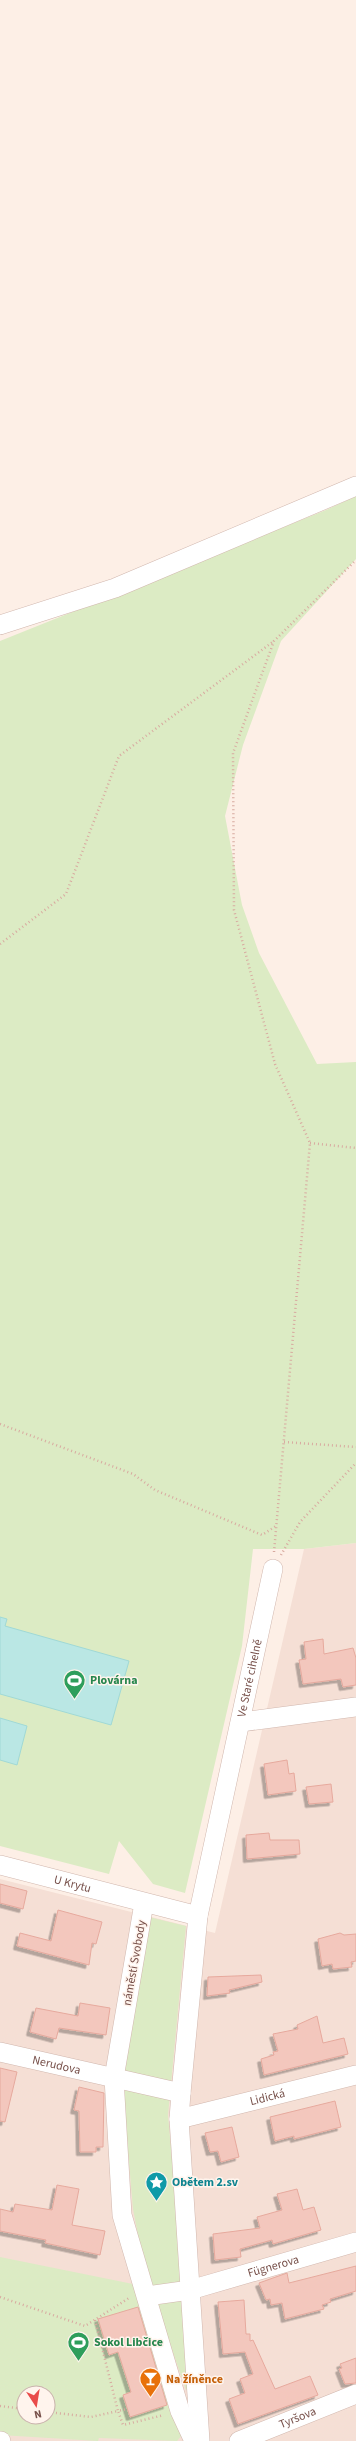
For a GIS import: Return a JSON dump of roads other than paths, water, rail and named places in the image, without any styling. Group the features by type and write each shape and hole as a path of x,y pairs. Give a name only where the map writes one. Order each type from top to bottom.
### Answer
{"street":[{"path":"0,626 114,588 356,486"},
{"name":"Ve Staré cihelně","path":"273,1569 241,1722 356,1707"},
{"path":"200,2441 179,2119 198,1916 241,1722"},
{"name":"U Krytu","path":"0,1865 144,1903"},
{"name":"náměstí Svobody","path":"194,2441 180,2411 122,2215 114,2078 144,1903 198,1916"},
{"name":"Nerudova","path":"0,2052 114,2078"},
{"name":"Lidická","path":"179,2119 356,2075"},
{"path":"114,2078 181,2093"},
{"name":"Fügnerova","path":"190,2290 356,2242"},
{"path":"146,2293 190,2290"},
{"name":"Tyršova","path":"239,2441 356,2394"}],"water":[{"path":"0,1617 7,1619 5,1626 129,1661 111,1725 0,1694"},
{"path":"0,1718 27,1726 17,1765 0,1760"}],"place":[{"name":"Plovárna","path":"75,1700"},
{"name":"Obětem 2.sv","path":"156,2202"},
{"name":"Sokol Libčice","path":"79,2362"},
{"name":"Na žíněnce","path":"151,2398"}]}
